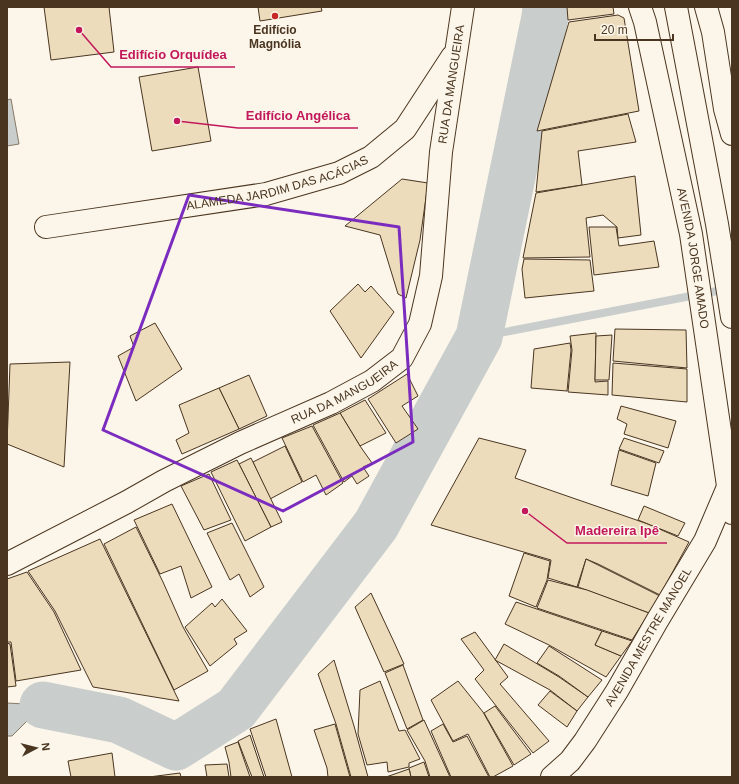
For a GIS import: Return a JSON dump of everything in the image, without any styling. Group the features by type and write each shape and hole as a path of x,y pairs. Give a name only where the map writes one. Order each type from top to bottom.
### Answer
{"street":[{"name":"RUA DA MANGUEIRA","path":"7,564 240,443 338,399 372,381 402,358 420,324 431,276 441,152 463,7"},
{"name":"AVENIDA JORGE AMADO","path":"640,7 645,22 692,234 732,513"},
{"path":"676,7 717,224 732,317"},
{"path":"706,7 713,32 725,109 732,134"},
{"name":"ALAMEDA JARDIM DAS ACÁCIAS","path":"46,227 266,194 339,173 371,157 405,129 456,51"},
{"name":"AVENIDA MESTRE MANOEL","path":"552,777 570,760 585,741 617,691 705,541 728,487"}],"highlighted area":[{"path":"189,195 399,227 413,442 283,511 103,430"}],"shaded area":[{"path":"11,99 19,144 7,146 7,100"},
{"path":"7,703 43,705 12,736 7,736"}],"building":[{"path":"44,7 109,7 114,52 51,60"},
{"name":"Edifício Magnólia","path":"258,7 321,7 322,11 260,21"},
{"path":"567,7 613,7 614,14 568,20"},
{"path":"618,15 624,18 639,111 537,131 569,22"},
{"path":"198,67 211,141 152,151 139,77"},
{"path":"628,114 636,142 578,151 582,185 536,192 542,131"},
{"path":"635,176 641,235 618,238 617,227 603,215 586,218 590,257 523,258 536,193"},
{"path":"402,179 428,183 420,240 406,298 398,294 380,235 345,226"},
{"path":"589,227 616,227 619,246 654,241 659,267 594,275"},
{"path":"524,259 590,260 594,291 525,298 522,269"},
{"path":"358,284 365,292 371,286 394,312 361,358 330,311"},
{"path":"155,323 182,369 136,401 118,356 134,347 130,336"},
{"path":"615,329 686,330 687,368 613,361"},
{"path":"596,333 595,382 608,381 608,395 568,392 572,350 570,336"},
{"path":"612,335 609,380 595,380 596,336"},
{"path":"570,343 571,350 567,391 531,388 534,349"},
{"path":"70,362 64,467 7,444 10,364"},
{"path":"613,363 687,369 687,402 612,395"},
{"path":"407,374 418,396 402,406 418,429 396,443 368,399"},
{"path":"249,375 267,416 239,429 219,388"},
{"path":"219,388 239,429 182,454 176,440 189,433 179,405"},
{"path":"365,400 386,433 360,446 340,413"},
{"path":"621,406 676,421 668,448 624,434 627,424 617,419"},
{"path":"340,413 372,463 363,467 369,476 357,484 352,476 344,482 313,425"},
{"path":"312,426 343,483 326,495 316,475 303,482 282,438"},
{"path":"479,438 526,450 515,478 648,524 689,542 660,595 586,559 577,587 548,578 551,560 431,525"},
{"path":"624,438 664,451 659,463 619,449"},
{"path":"285,446 302,482 270,499 253,462"},
{"path":"619,450 656,463 648,496 611,485"},
{"path":"251,458 282,522 271,527 239,464"},
{"path":"237,460 271,527 245,541 211,472"},
{"path":"209,474 231,520 204,530 181,486"},
{"path":"172,504 212,587 191,598 181,566 160,574 134,520"},
{"path":"644,506 685,523 678,536 638,520"},
{"path":"232,523 264,587 250,597 239,574 230,580 207,533"},
{"path":"136,527 183,627 208,671 174,690 104,544"},
{"path":"100,539 179,701 93,687 55,611 28,571"},
{"path":"524,553 550,561 547,580 536,607 509,596"},
{"path":"586,559 660,596 649,613 578,587"},
{"path":"27,572 54,612 81,670 16,681 11,642 7,642 7,579"},
{"path":"548,580 587,590 649,613 632,640 537,608"},
{"path":"371,593 404,664 384,672 355,607"},
{"path":"222,599 247,631 234,639 237,644 210,666 185,627 212,603 215,607"},
{"path":"516,602 602,631 595,645 621,656 606,677 549,645 505,624"},
{"path":"602,631 632,641 621,656 595,645"},
{"path":"475,632 508,677 500,684 549,741 533,753 475,679 484,670 461,639"},
{"path":"7,643 10,644 16,686 7,687"},
{"path":"504,644 559,677 588,697 577,711 550,690 495,660"},
{"path":"549,646 602,680 588,697 559,676 537,663"},
{"path":"334,660 368,777 351,777 336,724 318,674"},
{"path":"403,665 423,720 407,729 385,673"},
{"path":"380,681 399,731 405,730 420,759 409,763 409,767 388,772 387,762 367,765 358,734 360,690"},
{"path":"458,681 483,712 513,766 493,777 490,777 468,734 453,741 431,700"},
{"path":"550,691 577,711 567,727 538,705"},
{"path":"495,706 531,754 514,765 484,713"},
{"path":"276,719 292,777 266,777 250,729"},
{"path":"424,720 450,777 430,777 425,761 407,730"},
{"path":"335,724 350,777 328,777 327,768 314,730"},
{"path":"443,724 453,742 467,736 489,777 451,777 431,731"},
{"path":"250,735 264,777 252,777 238,741"},
{"path":"238,742 250,777 231,777 225,747"},
{"path":"112,753 115,777 71,777 68,761"},
{"path":"424,762 429,777 411,777 409,768"},
{"path":"227,764 229,777 207,777 205,765"},
{"path":"409,769 411,777 386,777"},
{"path":"180,773 181,777 149,777"}],"waterway":[{"path":"43,705 119,720 176,747 236,709 376,525 479,337 546,7"},
{"path":"479,337 727,289"}],"place":[{"name":"Edifício Magnólia","path":"275,16"},
{"name":"Edifício Orquídea","path":"79,30"},
{"name":"Edifício Angélica","path":"177,121"},
{"name":"Madereira Ipê","path":"525,511"}]}
